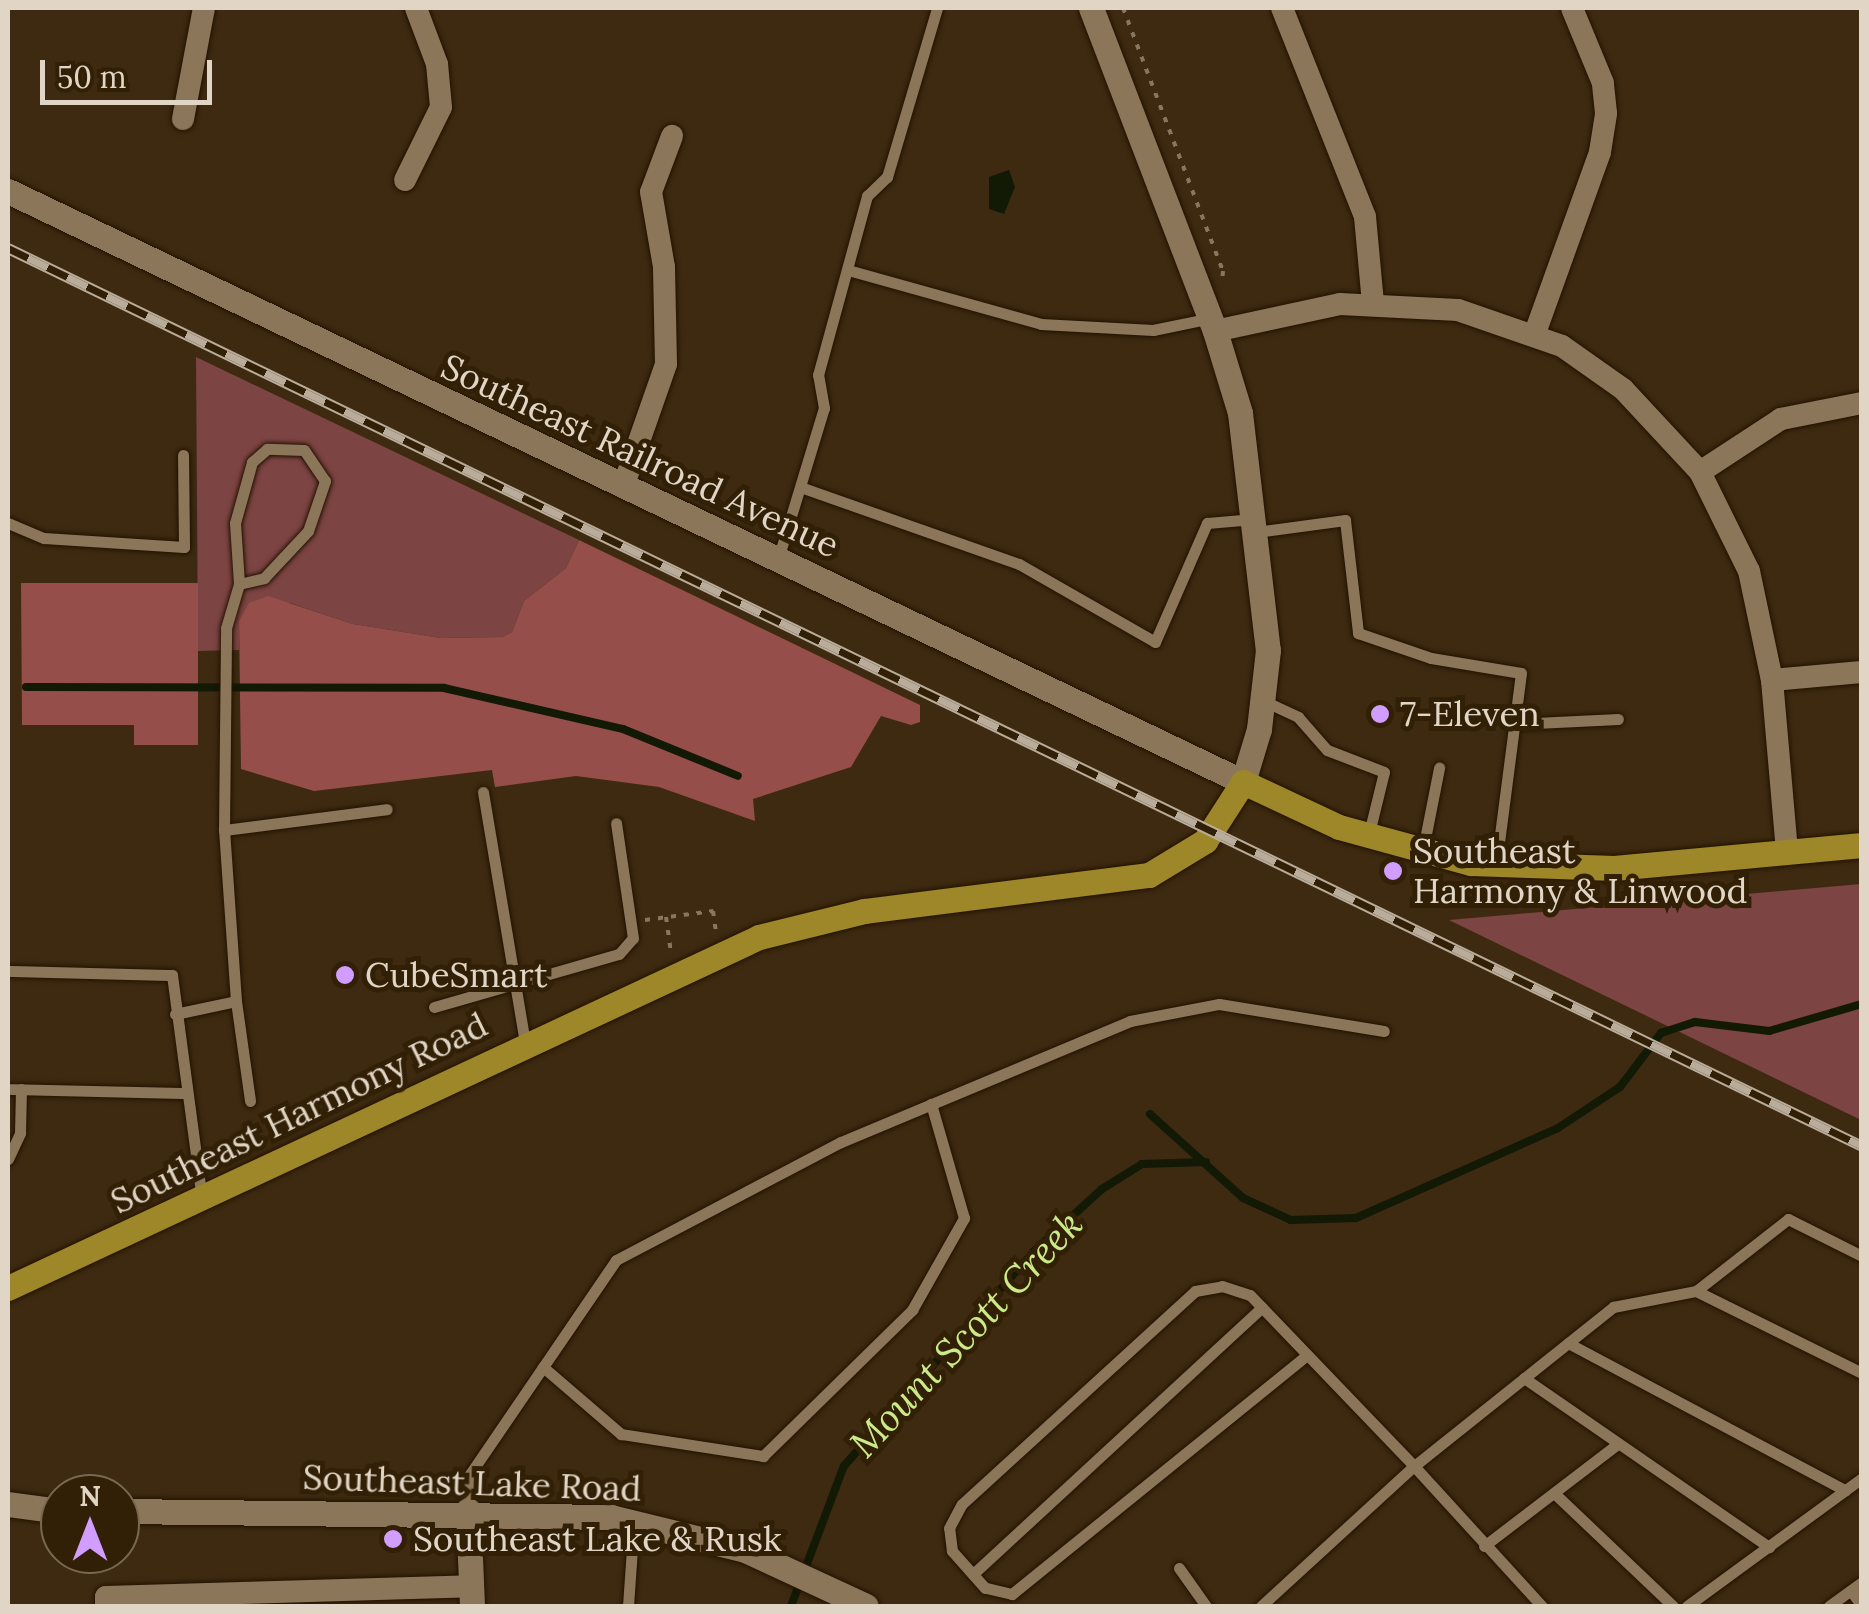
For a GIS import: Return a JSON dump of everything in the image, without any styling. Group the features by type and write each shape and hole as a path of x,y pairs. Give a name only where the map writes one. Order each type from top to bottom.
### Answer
{"main road":[{"path":"1243,782 1368,837 1422,853 1496,866 1614,868 1862,845"},
{"name":"Southeast Harmony Road","path":"8,1288 694,964 792,926 864,911 1149,875 1205,840 1243,782"}],"street":[{"path":"183,119 204,8"},
{"path":"405,180 440,107 437,64 416,8"},
{"path":"1091,8 1213,325 1240,413 1266,619 1264,701 1243,782"},
{"path":"1282,8 1366,218 1373,302"},
{"path":"1535,333 1600,152 1606,113 1603,83 1572,8"},
{"path":"622,487 666,364 664,268 650,192 672,136"},
{"name":"Southeast Railroad Avenue","path":"8,191 1243,782"},
{"path":"1213,325 1373,302 1458,310 1535,333 1587,360 1623,389 1700,472 1749,572 1772,680 1788,852"},
{"path":"1700,472 1781,419 1862,403"},
{"path":"1772,680 1862,672"},
{"path":"8,1504 40,1508"},
{"path":"106,1606 106,1597 472,1596 468,1510"},
{"name":"Southeast Lake Road","path":"140,1511 468,1510 634,1521 767,1558 866,1606"}],"lane":[{"path":"778,560 803,488 824,408 818,375 868,196 887,177 936,8"},
{"path":"848,270 1041,324 1153,330 1213,325"},
{"path":"239,584 264,578 308,531 324,481 304,450 267,448 252,462 235,523 239,584 222,664 224,830 236,1001 250,1102"},
{"path":"8,522 44,538 184,548 183,456"},
{"path":"803,488 1033,570 1155,642 1207,523 1255,526 1345,520 1358,633 1431,658 1521,674 1496,866"},
{"path":"1264,701 1298,717 1326,750 1384,772 1368,837"},
{"path":"1514,724 1618,719"},
{"path":"1422,853 1439,768"},
{"path":"483,792 525,1044"},
{"path":"224,830 387,810"},
{"path":"434,1008 516,988 618,954 633,938 616,823"},
{"path":"8,971 172,975 202,1199"},
{"path":"175,1014 236,1001"},
{"path":"468,1510 470,1474 616,1260 841,1142 1130,1021 1219,1004 1384,1031"},
{"path":"8,1159 20,1133 14,1089 187,1092"},
{"path":"543,1367 621,1434 763,1456 912,1310 964,1218 931,1104"},
{"path":"1261,1606 1414,1466 1613,1307 1696,1291 1788,1219 1862,1256"},
{"path":"1307,1355 1012,1594 998,1596 952,1551 949,1528 962,1504 1195,1291 1222,1286 1250,1295 1414,1466 1542,1606"},
{"path":"1696,1291 1862,1372"},
{"path":"973,1574 1262,1308"},
{"path":"1568,1343 1845,1490"},
{"path":"1524,1378 1615,1446 1769,1547"},
{"path":"1484,1546 1615,1446"},
{"path":"1687,1606 1862,1478"},
{"path":"1554,1493 1674,1606"},
{"path":"628,1606 634,1521"},
{"path":"1179,1568 1206,1606"},
{"path":"1829,1606 1862,1582"},
{"path":"1850,1590 1862,1606"}],"path":[{"path":"630,922 713,911 716,932"},
{"path":"666,917 671,951"}],"shaded area":[{"path":"1009,170 1015,187 1004,214 989,209 989,177"},
{"path":"196,357 579,540 566,568 524,601 512,632 503,637 441,638 353,624 290,603 239,621 239,650 198,651"},
{"path":"579,540 920,705 920,722 911,725 881,716 851,767 753,799 755,821 659,787 576,776 495,787 492,770 314,791 241,769 239,621 249,603 268,596 353,624 441,638 503,637 512,632 524,601 566,568"},
{"path":"21,583 198,583 198,745 134,745 134,725 22,725"},
{"path":"1861,884 1861,1120 1449,920"}],"waterway":[{"path":"26,687 444,688 623,729 738,776"},
{"name":"Mount Scott Creek","path":"1150,1114 1243,1198 1291,1220 1356,1218 1558,1128 1620,1087 1661,1033 1695,1022 1769,1031 1862,1004"},
{"name":"Mount Scott Creek","path":"791,1606 844,1466 1033,1252 1102,1189 1142,1164 1206,1162"}],"railway":[{"path":"8,248 1862,1146"}],"place":[{"name":"7-Eleven","path":"1380,714"},
{"name":"Southeast Harmony & Linwood","path":"1393,871"},
{"name":"CubeSmart","path":"345,975"},
{"name":"Southeast Lake & Rusk","path":"393,1539"}]}
